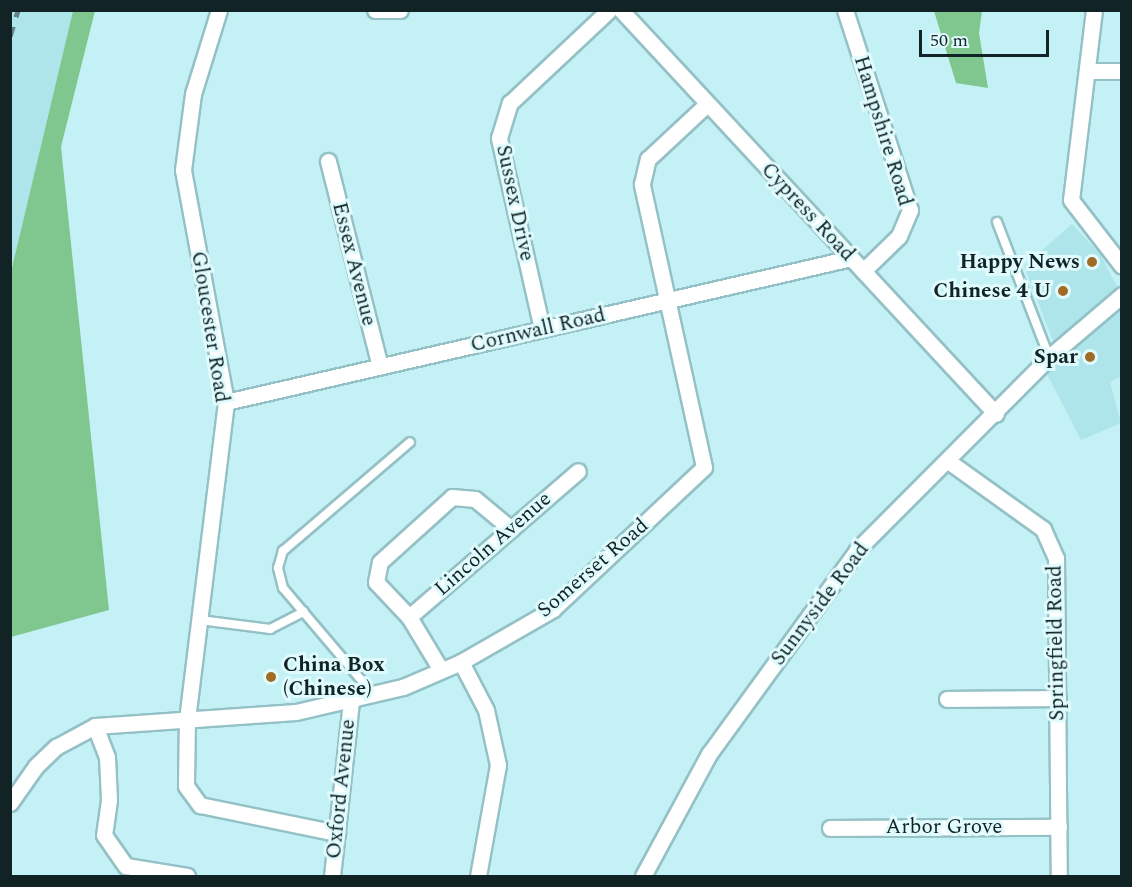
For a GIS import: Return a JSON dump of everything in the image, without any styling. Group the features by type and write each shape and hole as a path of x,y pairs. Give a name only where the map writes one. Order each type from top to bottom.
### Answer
{"street":[{"name":"Gloucester Road","path":"219,10 193,94 183,170 226,402 187,719 186,786 200,805 336,833"},
{"path":"375,10 400,10"},
{"name":"Sussex Drive","path":"542,329 499,138 510,103 609,10"},
{"name":"Cypress Road","path":"621,10 996,414"},
{"name":"Hampshire Road","path":"845,10 910,210 899,236 863,271"},
{"path":"1094,10 1089,71 1071,200 1122,266"},
{"path":"1089,71 1122,71"},
{"name":"Somerset Road","path":"10,803 36,766 56,747 95,726 296,712 373,694 462,662 553,609 704,467 642,184 648,159 708,104"},
{"name":"Essex Avenue","path":"328,161 380,367"},
{"name":"Cornwall Road","path":"226,402 851,258"},
{"name":"Sunnyside Road","path":"643,876 709,754 857,550 996,414 1049,357 1122,295"},
{"name":"Springfield Road","path":"948,461 1043,529 1056,558 1059,876"},
{"name":"Lincoln Avenue","path":"409,618 578,471"},
{"path":"441,670 409,618 376,582 380,562 452,497 475,499 511,529"},
{"path":"462,662 486,710 498,765 478,876"},
{"path":"947,699 1058,698"},
{"name":"Oxford Avenue","path":"332,876 351,700"},
{"path":"95,726 107,757 109,800 104,835 126,866 187,876"},
{"name":"Arbor Grove","path":"830,828 1059,826"}],"lane":[{"path":"997,222 1049,357"},
{"path":"373,694 283,588 278,568 283,551 410,442"},
{"path":"200,620 270,629 303,612"}],"shaded area":[{"path":"11,11 73,11 11,272"},
{"path":"1072,224 1100,254 1121,294 1121,376 1110,382 1121,423 1081,440 1047,374 1060,359 1024,266"}],"green space":[{"path":"73,11 95,11 61,147 109,610 11,637 11,272"},
{"path":"934,11 982,11 979,33 988,88 956,83"}],"railway":[{"path":"10,36 18,10"}],"place":[{"name":"Happy News","path":"1092,262"},
{"name":"Chinese 4 U","path":"1063,291"},
{"name":"Spar","path":"1090,357"},
{"name":"China Box (Chinese)","path":"271,677"}]}
